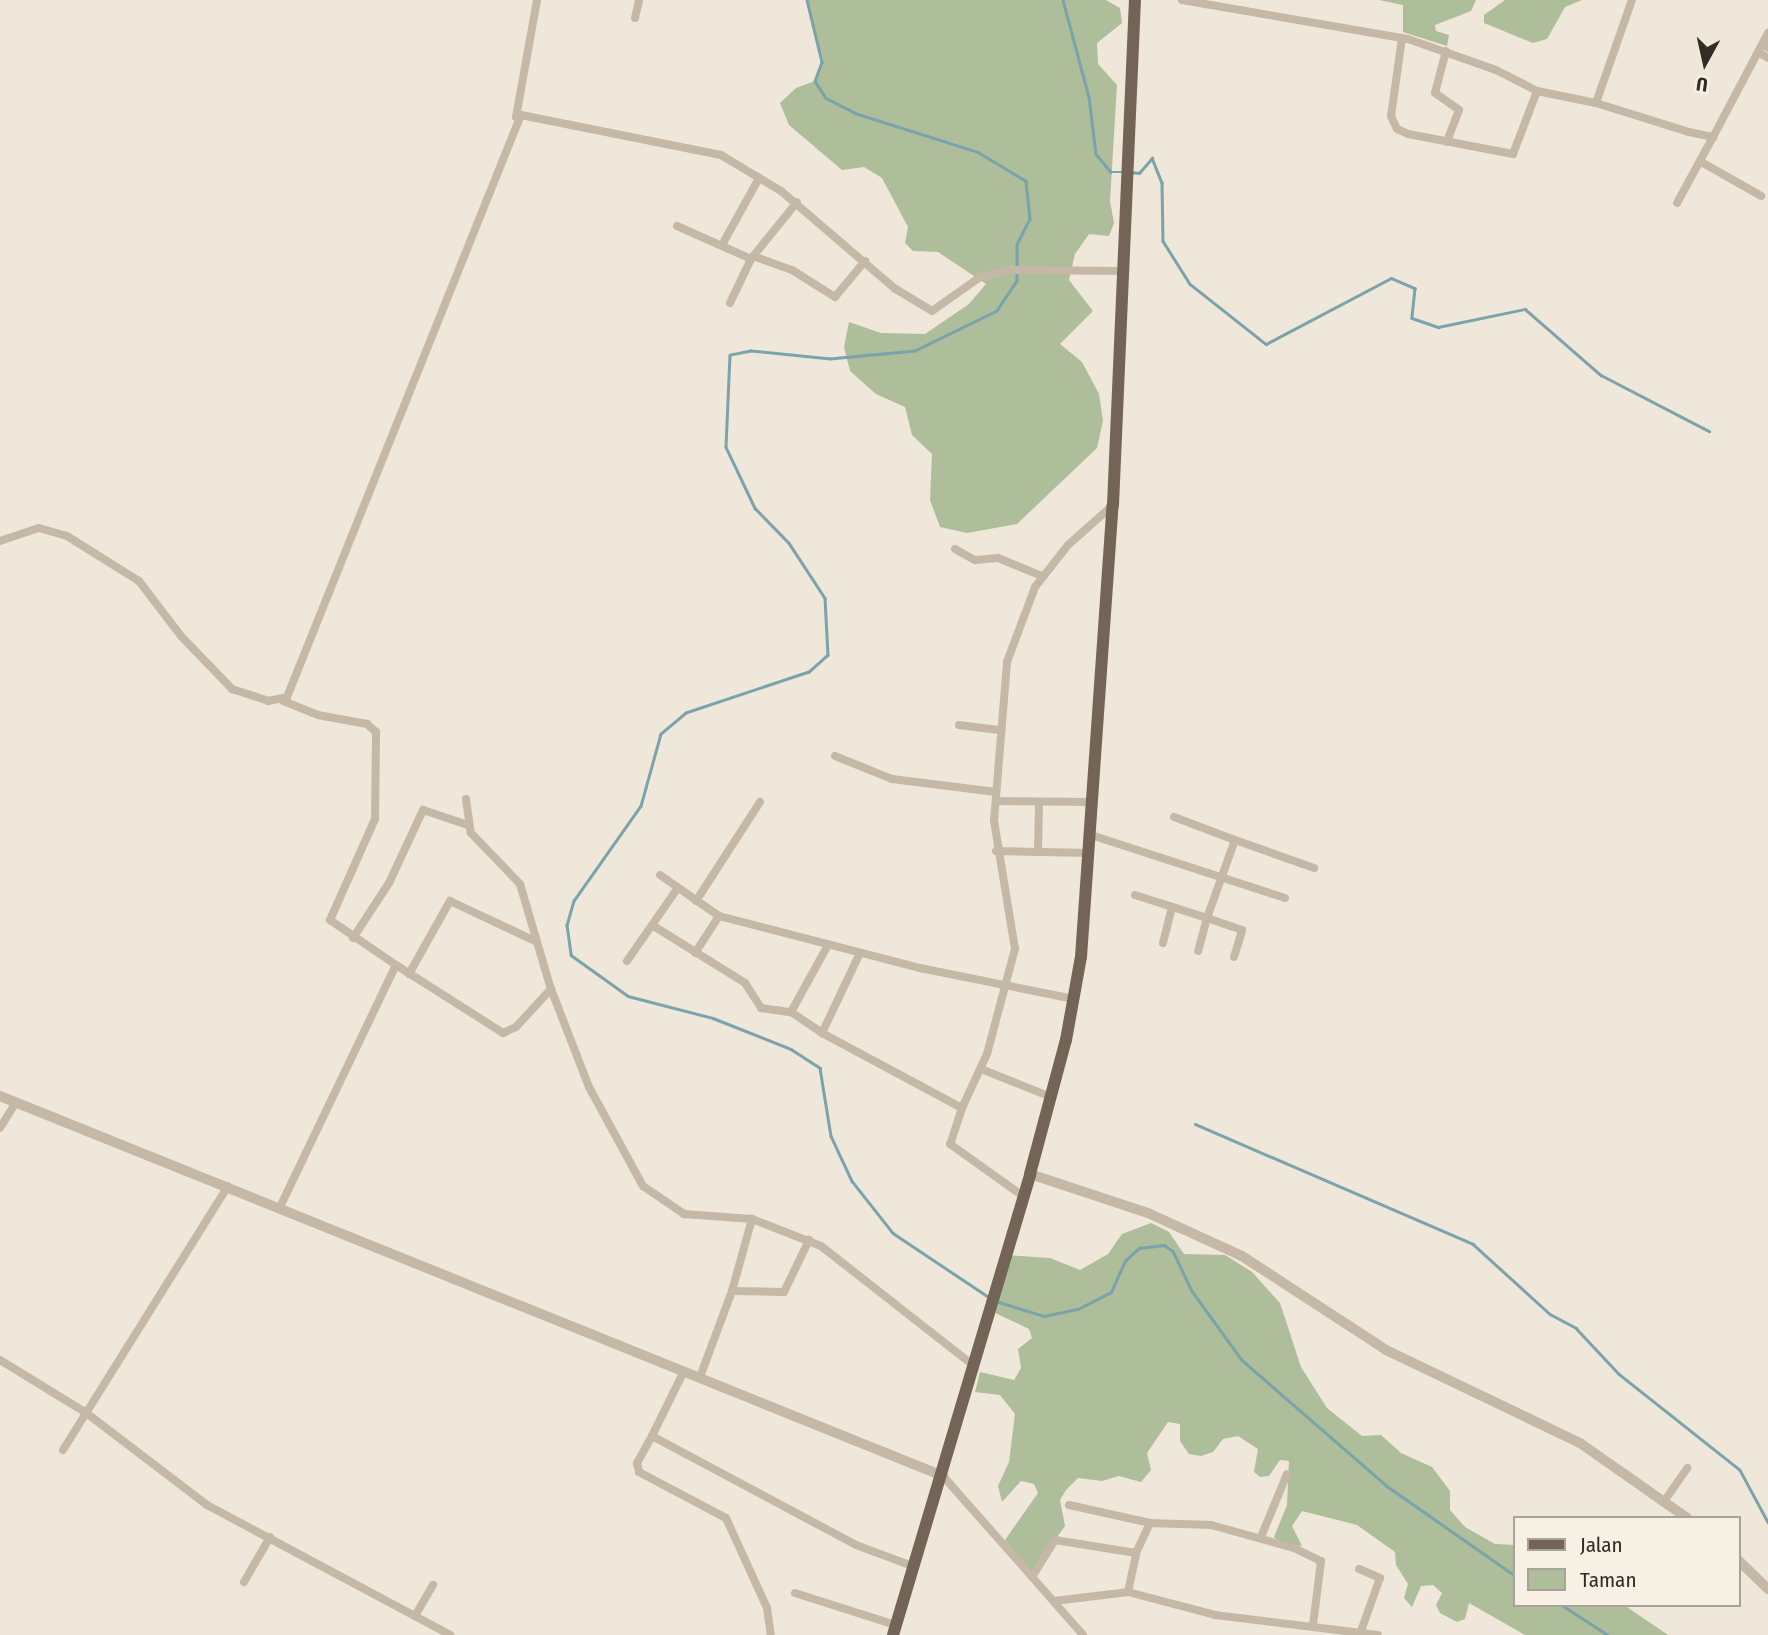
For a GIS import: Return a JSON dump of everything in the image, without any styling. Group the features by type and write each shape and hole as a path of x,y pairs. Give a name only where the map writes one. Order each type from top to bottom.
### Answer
{"main road":[{"path":"894,1630 943,1476 1030,1174 1074,999 1091,835 1113,505 1135,0"}],"street":[{"path":"283,701 346,556 516,117 537,0"},
{"path":"635,18 639,0"},
{"path":"1182,0 1402,38 1446,51 1537,91 1596,103 1713,137"},
{"path":"1596,103 1632,0"},
{"path":"1677,203 1703,163 1713,137 1768,33"},
{"path":"1402,38 1392,124 1408,134 1513,153 1537,91"},
{"path":"1446,51 1435,93 1459,110 1447,142"},
{"path":"1758,52 1768,58"},
{"path":"516,117 532,115 694,146 759,178 797,202 865,261 932,311 980,277 1010,270 1124,271"},
{"path":"1703,163 1761,196"},
{"path":"722,245 759,178"},
{"path":"730,303 754,258 797,202"},
{"path":"677,226 754,258 792,270 835,298 865,261"},
{"path":"1023,1196 950,1144 962,1108 981,1069 1009,987 1014,925 996,851 999,730 1007,662 1042,576 1113,505"},
{"path":"0,541 39,528 67,536 139,582 232,689 253,699 283,701 318,715 367,724 379,740 375,819 330,917 332,926 502,1033 516,1027 551,989"},
{"path":"955,549 975,560 998,558 1042,576"},
{"path":"958,725 999,730"},
{"path":"835,756 892,779 1039,802 1093,803"},
{"path":"466,799 468,825"},
{"path":"696,901 761,802"},
{"path":"1038,851 1039,802"},
{"path":"353,939 384,891 423,810 468,825 520,884 551,989 589,1087 643,1186 684,1214 752,1219 809,1240 974,1366"},
{"path":"1174,817 1314,868"},
{"path":"1091,835 1285,898"},
{"path":"1198,951 1235,840"},
{"path":"996,851 1089,853"},
{"path":"660,875 719,916 860,953 1074,999"},
{"path":"626,961 677,889"},
{"path":"1135,895 1242,930 1234,957"},
{"path":"409,974 450,901 537,942"},
{"path":"1163,943 1172,907"},
{"path":"695,953 719,916"},
{"path":"652,925 745,983 761,1008 791,1012 822,1033 962,1108"},
{"path":"791,1012 828,944"},
{"path":"822,1033 860,953"},
{"path":"280,1207 396,965"},
{"path":"981,1069 1051,1097"},
{"path":"0,1096 943,1476 1083,1635"},
{"path":"0,1128 16,1102"},
{"path":"1030,1174 1148,1213 1242,1256 1386,1350 1580,1443 1685,1516"},
{"path":"63,1450 228,1186"},
{"path":"700,1377 732,1291 752,1219"},
{"path":"732,1291 784,1292 809,1240"},
{"path":"0,1360 85,1412 180,1488 450,1635"},
{"path":"684,1371 637,1463 639,1472 726,1518 763,1597 771,1635"},
{"path":"652,1436 856,1545 915,1567"},
{"path":"1665,1500 1686,1468"},
{"path":"1261,1537 1287,1474"},
{"path":"1069,1505 1150,1523 1186,1521 1261,1537 1321,1561 1313,1625"},
{"path":"1128,1592 1136,1553 1150,1523"},
{"path":"244,1582 270,1537"},
{"path":"1032,1577 1055,1540 1136,1553"},
{"path":"1740,1562 1768,1590"},
{"path":"1359,1569 1380,1578 1362,1631"},
{"path":"415,1616 433,1585"},
{"path":"1054,1601 1128,1592 1215,1615 1378,1635"},
{"path":"795,1594 894,1630"}],"green space":[{"path":"807,0 1106,0 1120,8 1122,23 1097,43 1098,64 1117,85 1110,201 1114,223 1109,236 1089,234 1075,254 1069,280 1093,311 1060,344 1082,362 1099,394 1103,421 1097,448 1017,524 967,533 940,527 930,500 932,454 912,435 905,407 876,394 850,371 844,347 849,322 881,333 925,334 969,304 986,284 938,252 913,251 905,243 908,227 882,178 864,167 842,170 789,125 780,103 796,88 815,81 822,62"},
{"path":"1379,0 1476,0 1471,11 1435,25 1436,31 1449,35 1447,46 1403,32 1403,5"},
{"path":"1505,0 1582,0 1565,7 1547,39 1533,43 1484,23 1484,15"},
{"path":"1151,1223 1169,1232 1184,1254 1225,1255 1252,1272 1280,1303 1301,1367 1327,1408 1362,1436 1381,1435 1401,1453 1432,1467 1450,1491 1450,1510 1465,1527 1495,1544 1512,1545 1512,1607 1627,1607 1668,1635 1525,1635 1469,1603 1465,1619 1457,1622 1440,1613 1436,1605 1442,1593 1433,1585 1421,1586 1412,1607 1404,1598 1408,1584 1396,1565 1395,1552 1357,1525 1302,1511 1292,1526 1302,1546 1281,1543 1274,1537 1287,1505 1289,1461 1280,1460 1269,1476 1260,1477 1254,1472 1258,1449 1238,1436 1223,1439 1213,1452 1201,1456 1189,1454 1180,1441 1180,1424 1168,1422 1147,1453 1151,1470 1141,1482 1119,1476 1102,1481 1078,1478 1066,1490 1060,1500 1065,1526 1030,1574 1005,1540 1038,1493 1034,1484 1021,1481 1002,1502 998,1486 1009,1462 1015,1414 1000,1395 975,1392 980,1372 1014,1380 1021,1368 1018,1349 1032,1338 1029,1329 989,1310 1005,1255 1050,1258 1080,1270 1108,1254 1122,1234"}],"waterway":[{"path":"807,0 822,62 815,81 826,98 855,113 978,152 1026,181 1030,219 1017,244 1017,281 997,311 915,351 830,359 751,351 730,355 726,447 755,508 789,543 825,598 828,655 809,672 686,713 661,734 641,806 574,901 567,925 571,955 628,996 713,1018 791,1049 820,1068 831,1136 852,1181 893,1233 990,1298"},
{"path":"1063,0 1089,97 1096,154 1111,172 1124,172"},
{"path":"1130,172 1139,173 1152,158 1162,183 1163,241 1190,284 1266,344 1391,278 1415,288 1412,318 1438,327 1525,309 1601,375 1709,431"},
{"path":"1195,1124 1473,1244 1550,1314 1576,1328 1619,1374 1740,1470 1768,1522"},
{"path":"996,1301 1044,1316 1078,1309 1111,1292 1125,1261 1139,1248 1164,1245 1173,1251 1192,1291 1242,1360 1387,1486 1512,1574"},
{"path":"1565,1607 1608,1635"}]}
